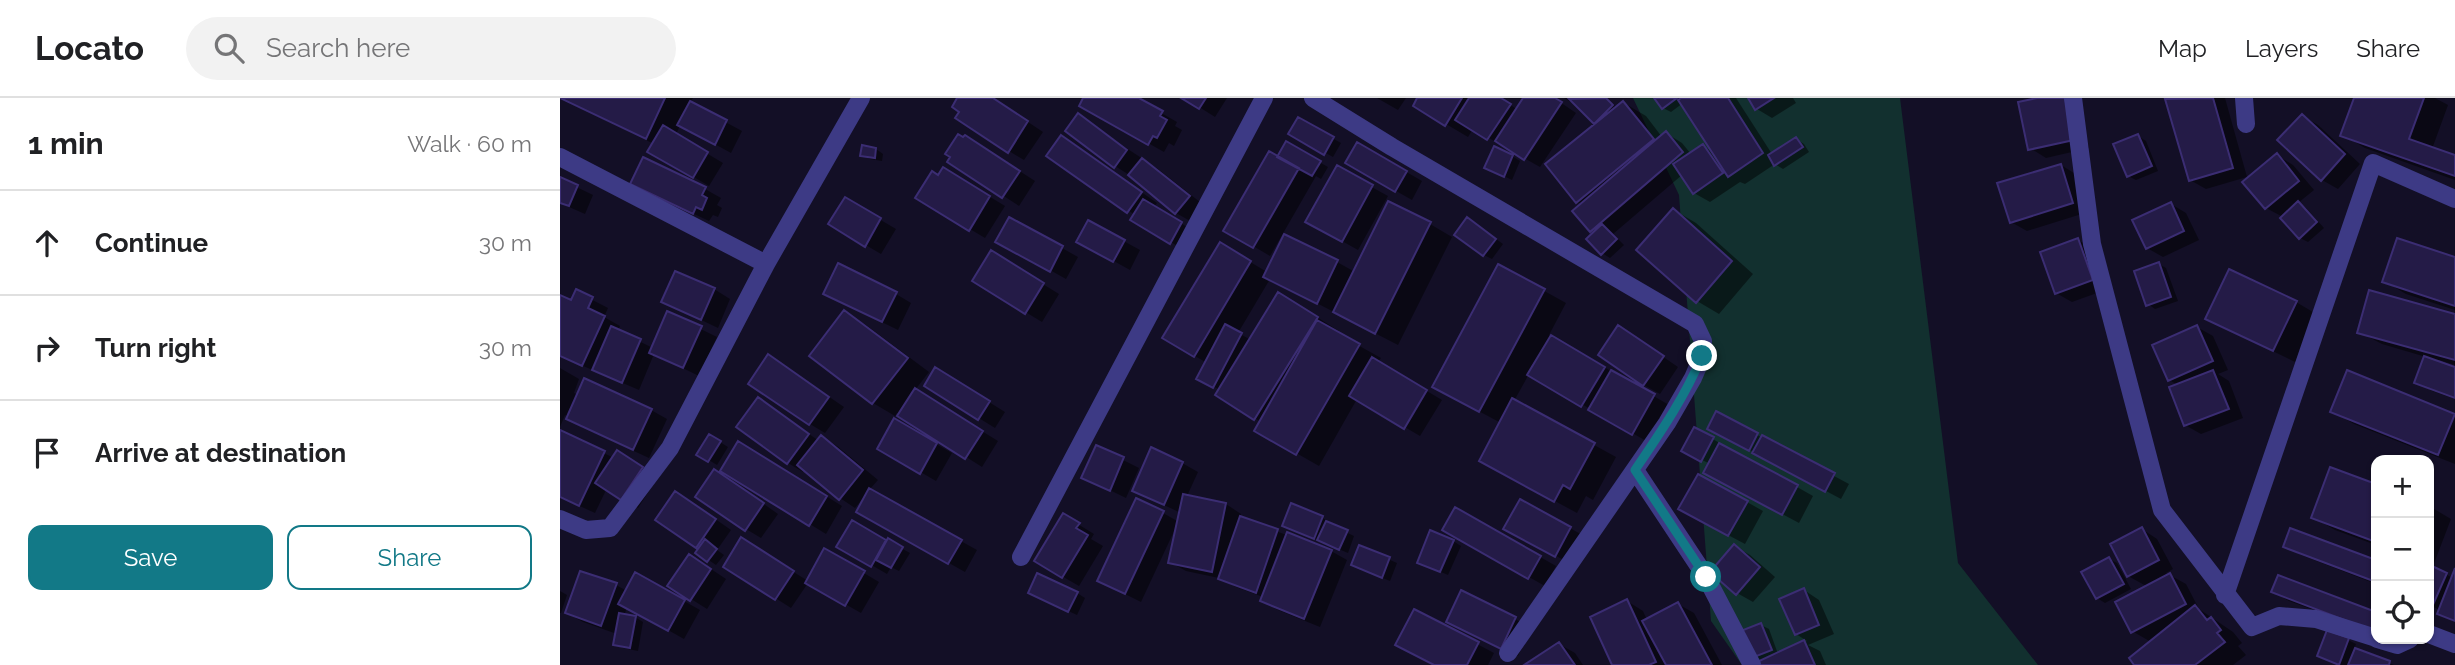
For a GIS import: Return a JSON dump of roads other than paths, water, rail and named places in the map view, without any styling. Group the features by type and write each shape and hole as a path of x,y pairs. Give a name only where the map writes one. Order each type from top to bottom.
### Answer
{"street":[{"path":"560,519 586,530 610,528 670,448 766,264 861,98"},
{"path":"1021,557 1264,98"},
{"path":"1313,98 1695,324 1703,341 1702,356 1693,378 1667,423 1508,653"},
{"path":"2073,98 2092,244 2162,510 2252,627 2279,616 2316,619 2371,637"},
{"path":"2244,98 2246,124"},
{"path":"560,157 766,264"},
{"path":"2225,595 2373,163 2455,199"},
{"path":"1635,470 1706,577 1752,665"},
{"path":"2434,636 2455,644"}]}
